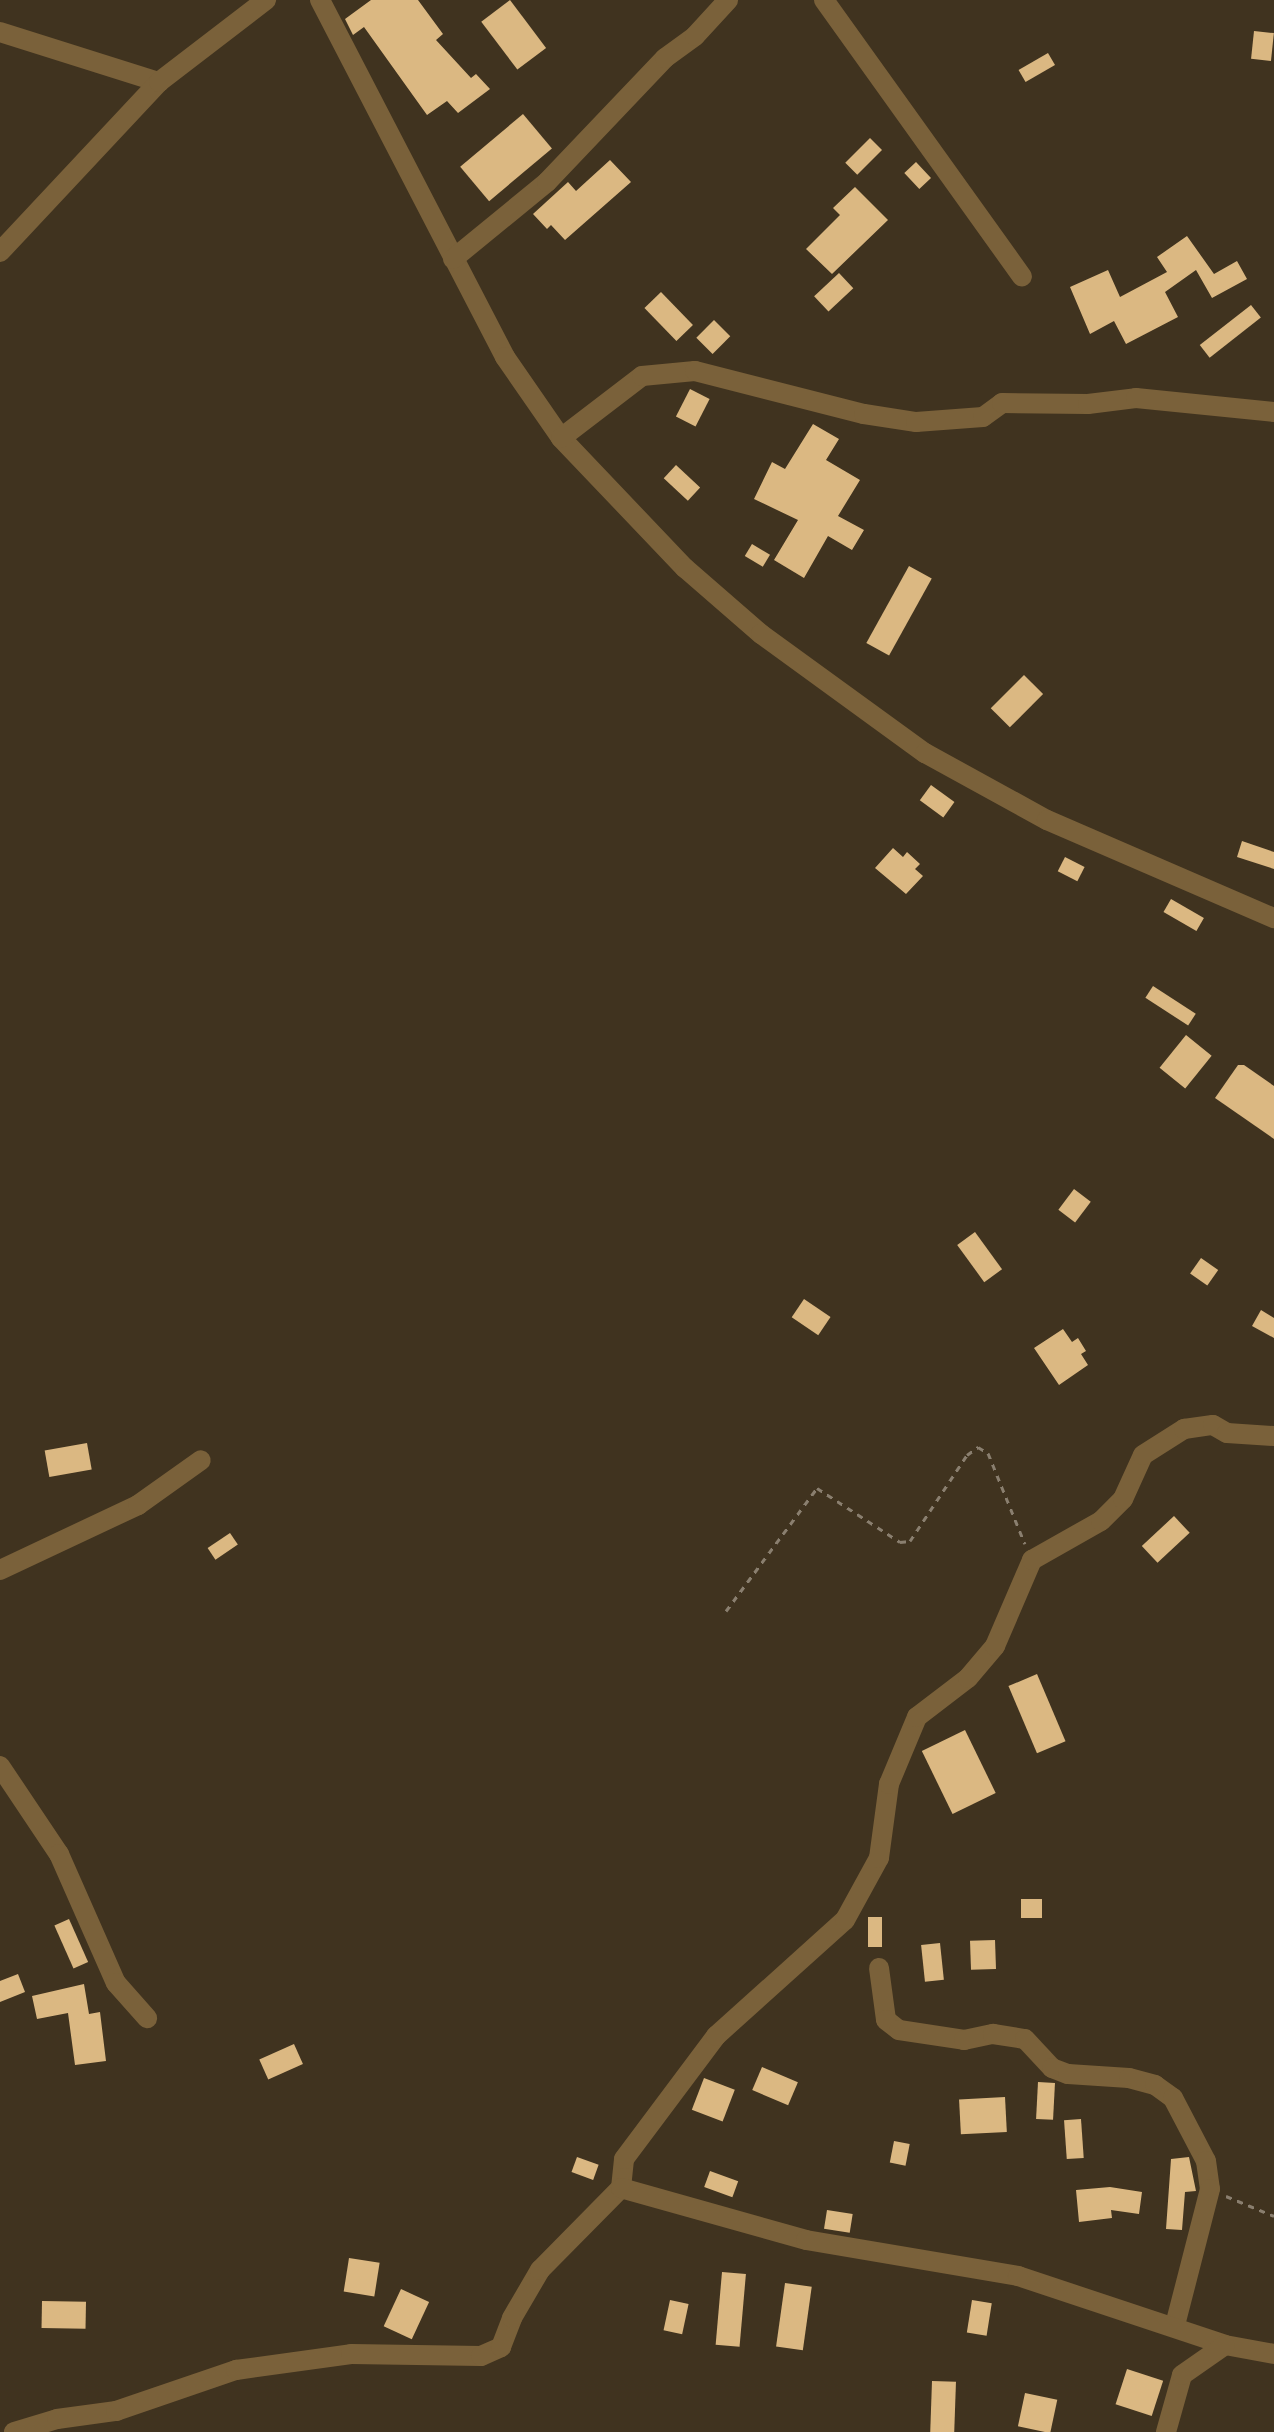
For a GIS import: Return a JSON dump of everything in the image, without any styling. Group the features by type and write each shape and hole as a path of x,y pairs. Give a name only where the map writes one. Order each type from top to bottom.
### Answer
{"street":[{"path":"0,252 159,82 266,0"},
{"path":"320,0 505,357 561,438 685,568 761,634 925,753 1047,820 1274,918"},
{"path":"453,259 547,182 665,58 695,36 728,0"},
{"path":"824,0 1022,277"},
{"path":"0,32 159,82"},
{"path":"561,438 642,376 695,371 864,414 916,422 983,417 1002,403 1088,404 1136,398 1274,412"},
{"path":"14,2432 57,2419 116,2411 236,2370 351,2354 481,2356 501,2347 512,2318 540,2270 621,2188 624,2159 716,2036 845,1920 879,1858 889,1784 917,1717 968,1678 995,1646 1032,1560 1101,1521 1123,1499 1143,1455 1184,1429 1213,1425 1227,1433 1274,1436"},
{"path":"0,1570 138,1505 201,1460"},
{"path":"0,1766 59,1854 116,1983 147,2018"},
{"path":"879,1968 886,2020 899,2030 964,2040 993,2034 1025,2039 1052,2068 1068,2074 1099,2074 1155,2085 1173,2098 1206,2161 1210,2189 1175,2325"},
{"path":"621,2188 806,2240 1018,2276 1105,2307 1175,2325 1225,2345 1274,2354"},
{"path":"1166,2432 1182,2375 1225,2345"}],"path":[{"path":"726,1611 817,1488 900,1542 910,1541 967,1455 978,1447 988,1453 1032,1560"},
{"path":"1210,2189 1274,2216"}],"building":[{"path":"371,0 418,0 443,34 436,40 471,78 476,74 490,89 458,113 447,101 427,115 364,27 353,35 345,19"},
{"path":"510,0 546,48 517,70 481,22"},
{"path":"1254,31 1274,33 1271,61 1251,59"},
{"path":"1048,53 1055,65 1026,82 1019,70"},
{"path":"523,114 552,148 489,201 460,167"},
{"path":"870,138 882,150 857,175 845,163"},
{"path":"610,160 631,182 565,240 551,225 547,229 533,214 568,182 576,191"},
{"path":"916,162 931,178 919,189 904,173"},
{"path":"855,187 888,220 832,274 806,249 840,215 833,208"},
{"path":"1187,236 1214,274 1237,261 1247,279 1212,298 1196,270 1165,292 1178,317 1126,344 1114,321 1090,334 1070,287 1108,270 1120,297 1167,272 1157,257"},
{"path":"839,273 853,288 828,312 814,296"},
{"path":"661,292 693,325 676,341 644,308"},
{"path":"1251,305 1261,318 1210,358 1200,345"},
{"path":"714,320 730,336 713,354 696,338"},
{"path":"690,389 710,399 696,427 676,417"},
{"path":"813,424 839,439 826,460 860,480 838,516 864,530 852,550 828,536 804,578 774,560 798,520 754,499 772,462 785,469"},
{"path":"676,465 700,488 688,501 664,478"},
{"path":"752,544 770,555 763,567 745,556"},
{"path":"909,566 932,579 889,656 866,643"},
{"path":"1024,675 1043,694 1010,727 991,708"},
{"path":"931,785 954,802 943,817 920,800"},
{"path":"1242,841 1274,852 1274,869 1237,857"},
{"path":"893,848 903,857 907,852 920,864 915,869 923,876 906,894 875,868"},
{"path":"1065,857 1085,867 1077,881 1058,871"},
{"path":"1171,899 1204,918 1196,931 1164,912"},
{"path":"1153,986 1196,1014 1188,1026 1145,998"},
{"path":"1186,1035 1212,1056 1185,1088 1160,1068"},
{"path":"1238,1065 1244,1065 1274,1086 1274,1139 1215,1098"},
{"path":"1074,1189 1091,1202 1075,1222 1058,1210"},
{"path":"975,1232 1002,1269 984,1282 957,1245"},
{"path":"1201,1258 1218,1270 1207,1286 1190,1274"},
{"path":"804,1299 831,1317 818,1335 792,1317"},
{"path":"1261,1310 1274,1318 1274,1338 1252,1326"},
{"path":"1063,1329 1072,1342 1078,1338 1086,1351 1081,1354 1088,1365 1059,1385 1034,1348"},
{"path":"87,1443 92,1470 49,1477 45,1450"},
{"path":"1174,1516 1190,1533 1158,1563 1142,1546"},
{"path":"230,1533 238,1545 215,1560 208,1548"},
{"path":"1037,1674 1066,1741 1037,1753 1008,1686"},
{"path":"965,1730 996,1793 953,1814 922,1751"},
{"path":"1021,1899 1042,1899 1042,1918 1021,1918"},
{"path":"868,1917 882,1917 882,1947 868,1947"},
{"path":"69,1919 88,1962 73,1968 54,1926"},
{"path":"995,1940 996,1969 971,1970 970,1941"},
{"path":"940,1943 944,1980 925,1982 921,1945"},
{"path":"18,1974 25,1992 0,2002 0,1981"},
{"path":"84,1984 89,2014 100,2012 106,2061 75,2065 68,2013 37,2019 32,1996"},
{"path":"294,2044 303,2064 268,2080 259,2059"},
{"path":"762,2067 798,2082 788,2105 752,2090"},
{"path":"704,2078 735,2090 723,2122 692,2110"},
{"path":"1038,2082 1055,2083 1053,2120 1036,2119"},
{"path":"1005,2097 1007,2132 961,2134 959,2099"},
{"path":"1081,2119 1084,2158 1067,2159 1064,2120"},
{"path":"894,2141 910,2144 906,2166 890,2163"},
{"path":"577,2157 599,2165 593,2180 572,2172"},
{"path":"1189,2157 1196,2191 1185,2192 1182,2230 1166,2229 1171,2159"},
{"path":"710,2171 738,2181 732,2197 704,2187"},
{"path":"1110,2187 1142,2192 1139,2214 1111,2210 1112,2218 1079,2222 1076,2190"},
{"path":"827,2210 853,2214 850,2233 824,2229"},
{"path":"349,2258 380,2263 374,2296 344,2292"},
{"path":"722,2272 746,2274 740,2347 716,2345"},
{"path":"785,2283 812,2287 803,2350 776,2346"},
{"path":"401,2289 429,2302 412,2339 384,2326"},
{"path":"670,2300 689,2304 682,2334 664,2330"},
{"path":"972,2300 992,2303 987,2336 967,2333"},
{"path":"42,2301 86,2302 86,2329 42,2328"},
{"path":"1127,2369 1163,2381 1152,2416 1116,2404"},
{"path":"932,2381 956,2382 954,2432 930,2432"},
{"path":"1025,2393 1057,2400 1050,2432 1018,2426"}]}
